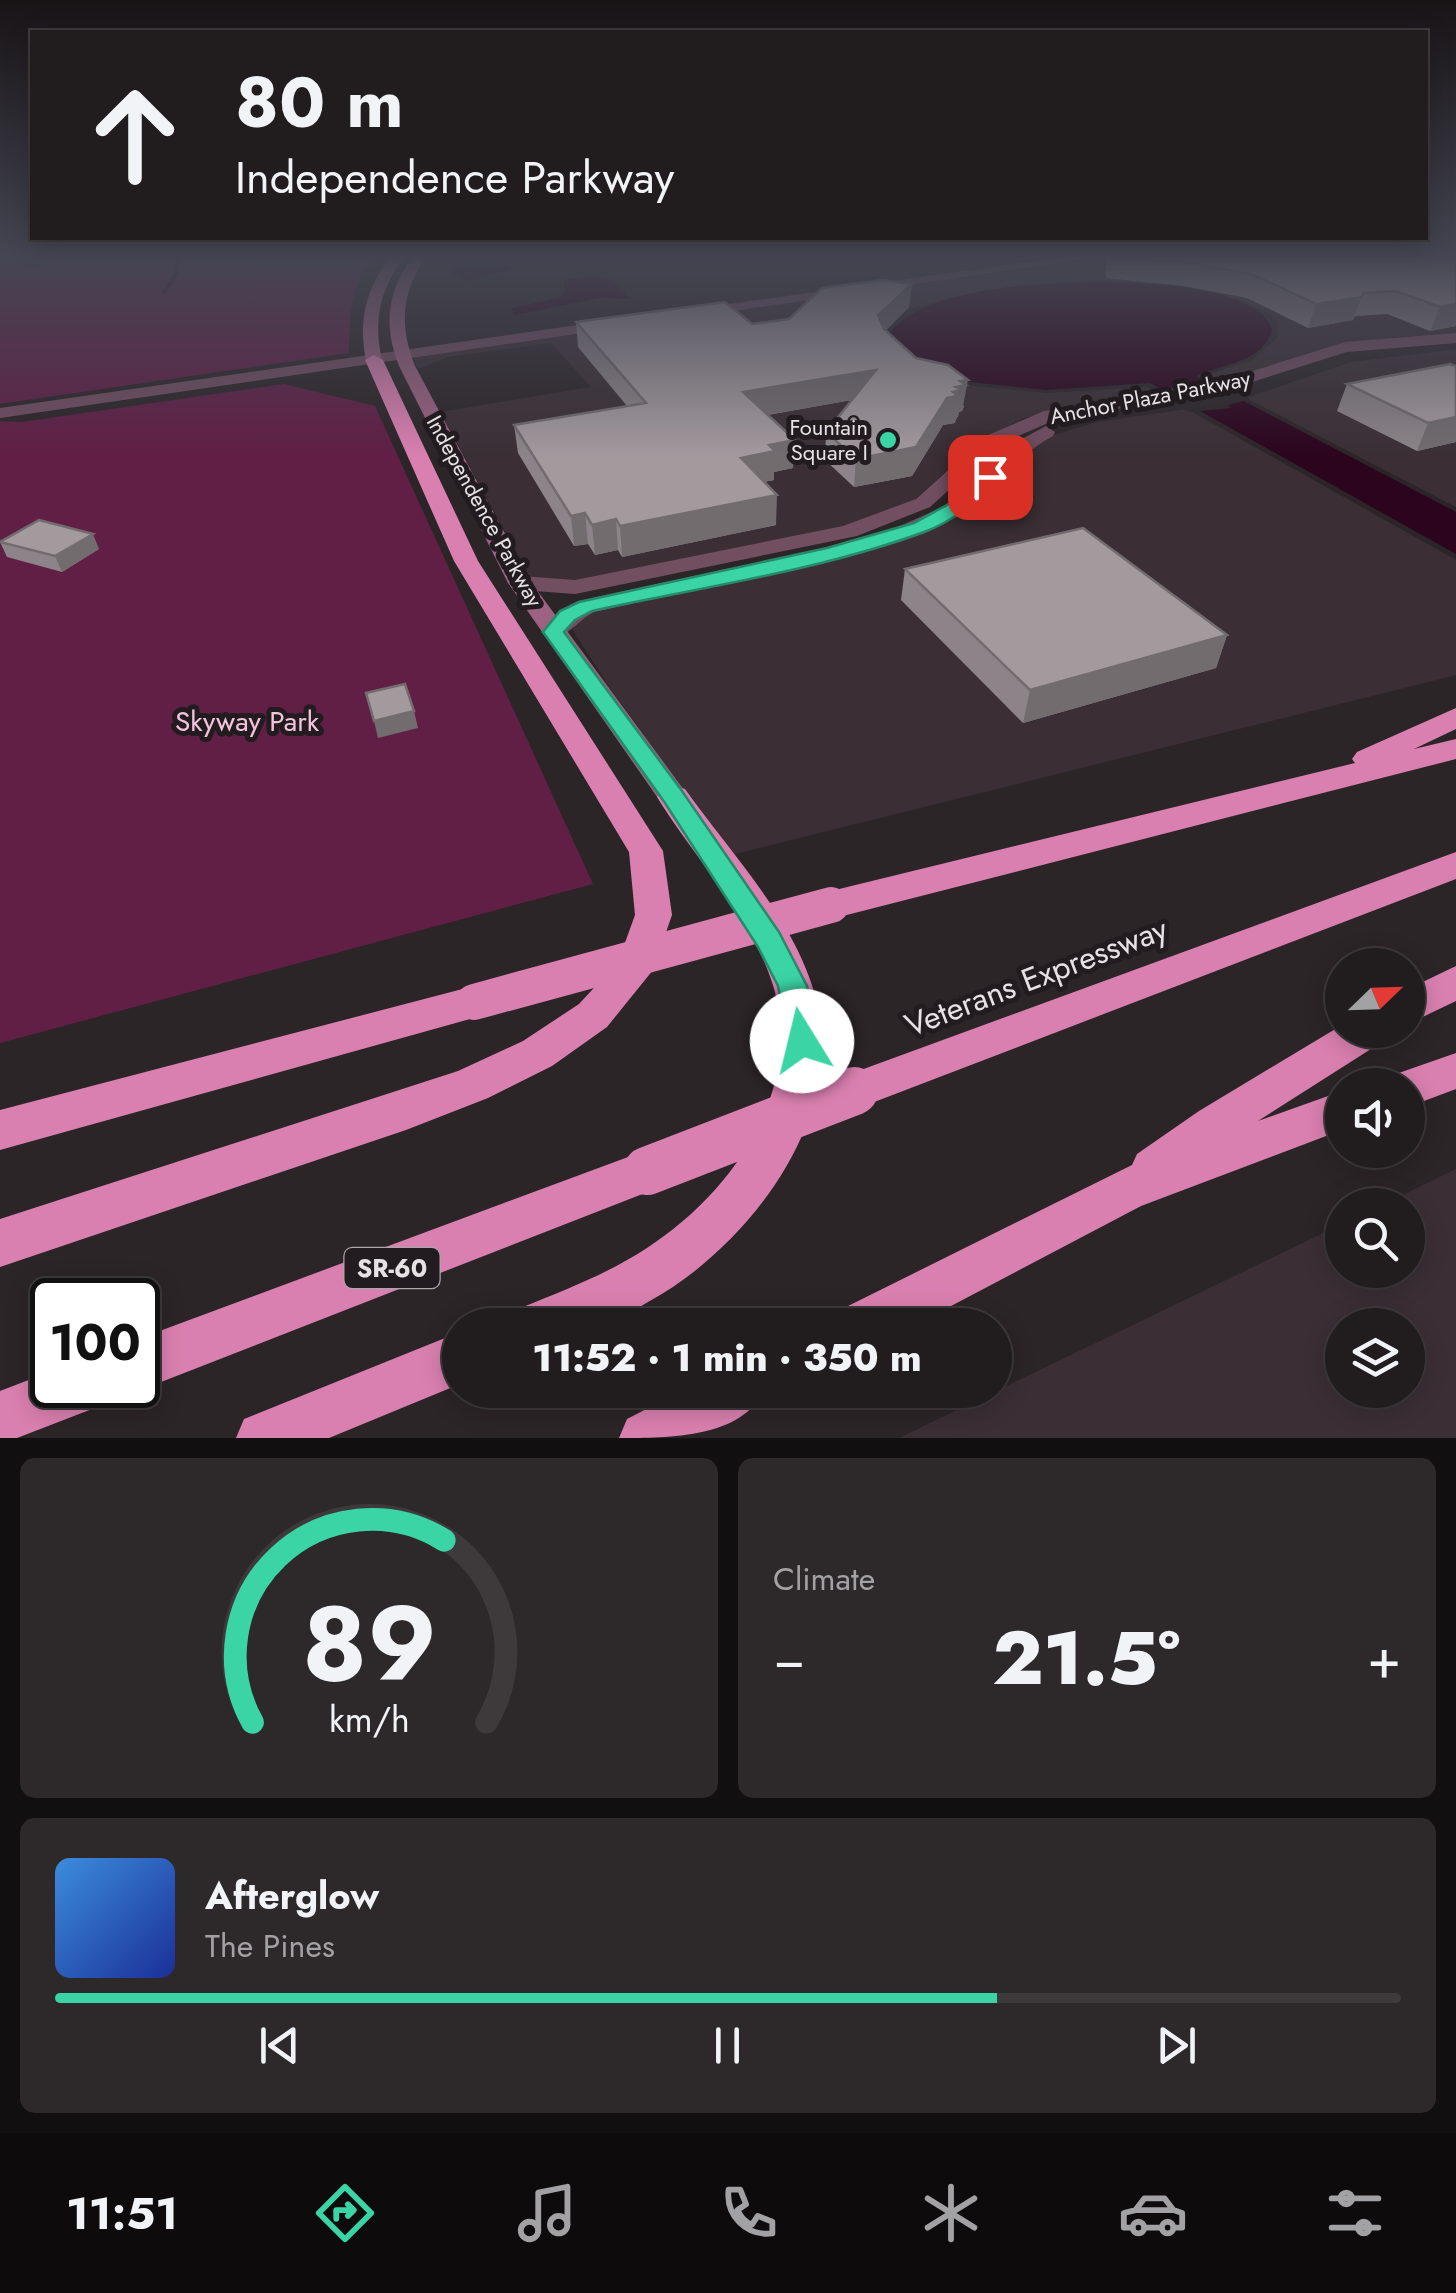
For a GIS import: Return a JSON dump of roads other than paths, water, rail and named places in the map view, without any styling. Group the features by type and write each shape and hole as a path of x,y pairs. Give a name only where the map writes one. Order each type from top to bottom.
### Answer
{"highway":[{"path":"0,1243 386,1116 511,1069 583,1024 633,970 647,943 655,896 646,851 466,561 374,360"},
{"path":"1336,778 1394,743 1456,717"},
{"path":"0,1130 831,905 1456,748"},
{"path":"582,1308 610,1296 696,1243 733,1206 758,1170 789,1109 799,1074 799,1009 783,963 673,797"},
{"name":"Veterans Expressway","path":"647,1171 1456,866"},
{"path":"1425,999 1456,982"},
{"path":"1127,1189 1214,1125 1339,1048"},
{"path":"1425,1082 1456,1071"},
{"path":"897,1308 1127,1189 1325,1118"},
{"name":"SR-60","path":"160,1357 647,1171"},
{"path":"263,1438 442,1365"},
{"path":"0,1418 30,1406"},
{"path":"646,1438 704,1408"}],"main road":[{"path":"369,323 374,360"},
{"name":"Independence Parkway","path":"395,323 403,356 520,583 673,797"}],"street":[{"path":"0,414 625,323"},
{"name":"Anchor Plaza Parkway","path":"553,632 568,616 586,606 830,553 921,527 964,502 1005,457 1035,437 1091,418 1164,403 1329,350 1377,342 1456,338"},
{"name":"Anchor Plaza Parkway","path":"520,583 576,587 850,531 923,504 982,448 1029,422 1094,405 1164,403 1249,393 1344,359 1456,346"}],"place":[{"name":"Fountain Square I","path":"888,440"}],"park label":[{"name":"Skyway Park","path":"247,721"}]}
